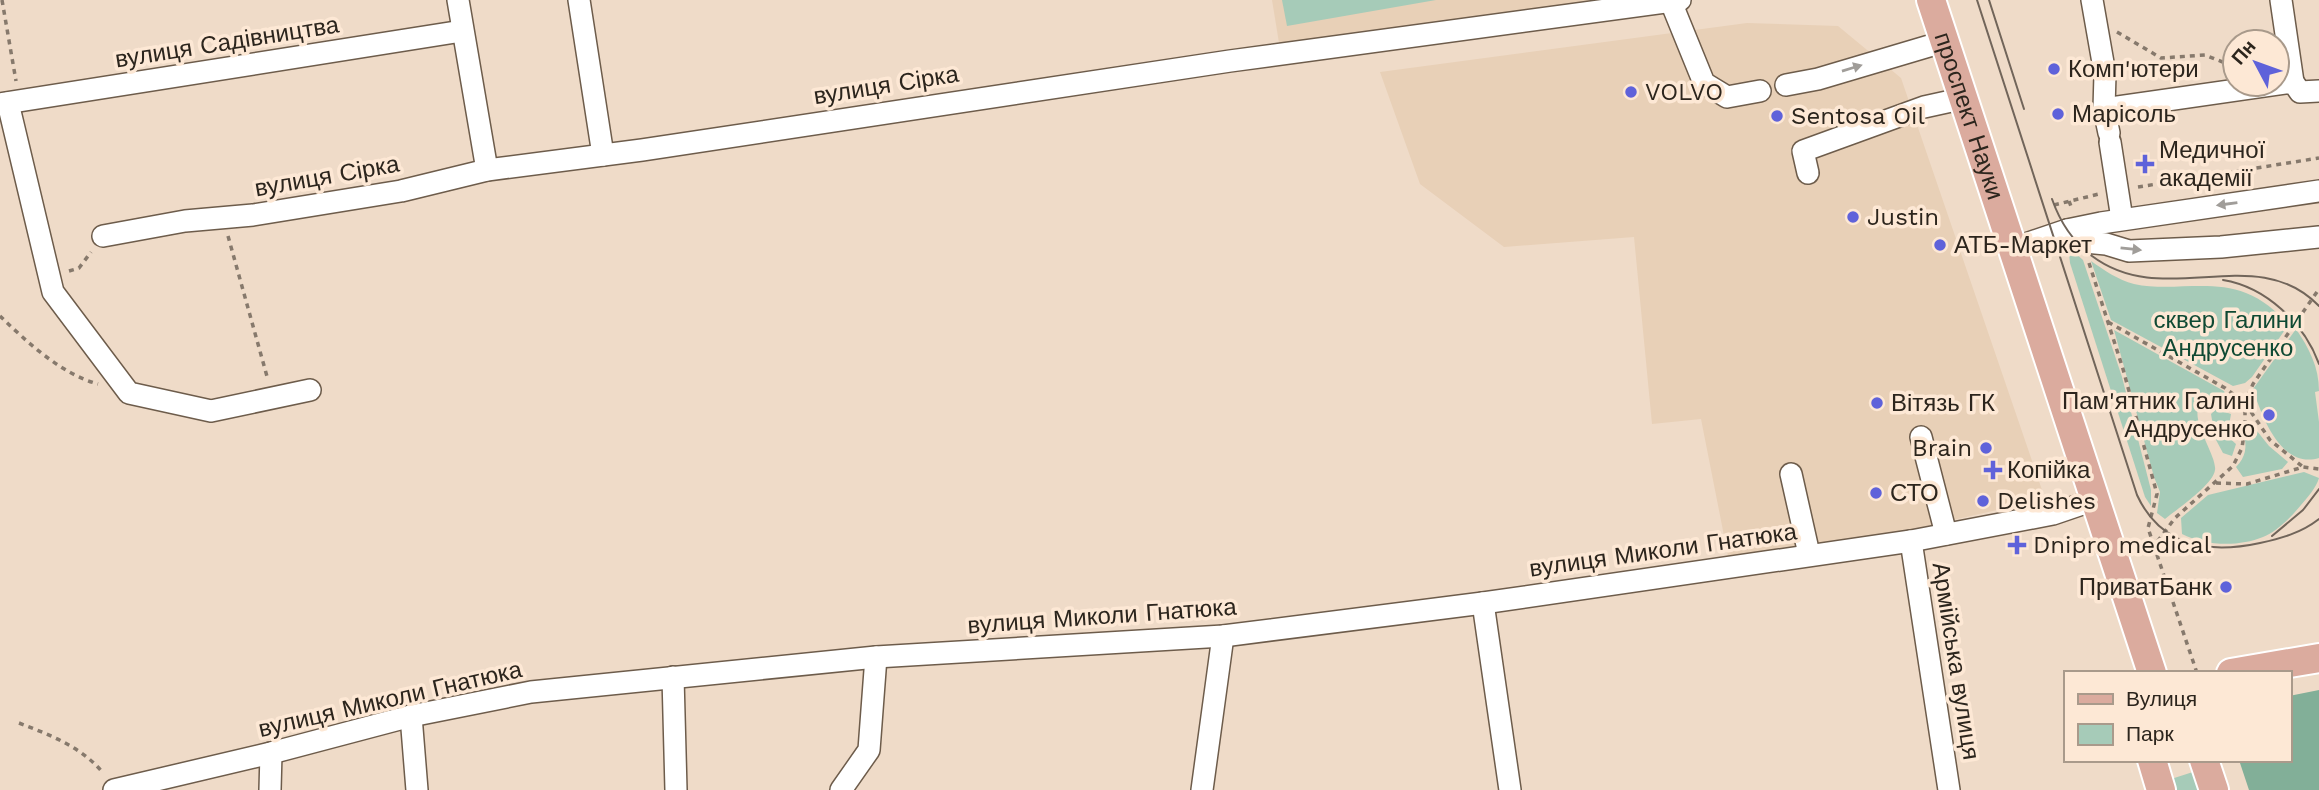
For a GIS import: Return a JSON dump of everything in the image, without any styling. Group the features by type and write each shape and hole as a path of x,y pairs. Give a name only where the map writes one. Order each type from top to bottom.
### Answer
{"main road":[{"name":"проспект Науки","path":"1931,0 2151,671"},
{"path":"2243,671 2319,658"},
{"path":"2153,762 2161,790"},
{"path":"2205,762 2214,790"}],"street":[{"path":"458,0 487,170"},
{"path":"579,0 603,155"},
{"path":"2281,0 2293,82 2300,92 2319,91"},
{"path":"1676,1 1704,83 1727,97 1760,90"},
{"name":"вулиця Сірка","path":"103,236 186,221 253,215 401,191 487,170 1230,61 1676,1"},
{"path":"2094,10 2105,74 2104,109 2122,219"},
{"name":"вулиця Садівництва","path":"9,102 462,31"},
{"path":"1786,85 1818,79 1946,41"},
{"path":"2104,109 2293,82"},
{"path":"1808,173 1803,151 1924,107 1965,98"},
{"path":"9,102 41,247 54,292 129,393 211,411 310,390"},
{"path":"2014,248 2122,219 2319,191"},
{"path":"2075,232 2085,242 2106,244 2129,251 2221,247 2319,237"},
{"path":"1921,437 1946,534"},
{"path":"1791,474 1809,554"},
{"name":"вулиця Миколи Гнатюка","path":"114,789 271,753 411,716 531,692 876,657 1223,636 1483,603 1911,541 2053,514 2094,500"},
{"name":"Армійська вулиця","path":"1911,541 1949,790"},
{"path":"1483,603 1510,790"},
{"path":"1202,790 1223,636"},
{"path":"841,790 869,750 876,657"},
{"path":"673,677 676,790"},
{"path":"411,716 417,790"},
{"path":"270,790 271,753"}],"path":[{"path":"2,0 9,102"},
{"path":"2094,10 2161,58 2205,55 2221,61"},
{"path":"2054,205 2117,191 2319,158"},
{"path":"2069,201 2075,232 2123,369 2157,494 2148,527 2196,671"},
{"path":"223,218 266,377 278,397"},
{"path":"50,278 79,268 103,236"},
{"path":"2154,546 2175,518 2233,466 2242,448 2245,403 2253,384 2319,289"},
{"path":"0,316 44,355 86,381 129,393"},
{"path":"2107,322 2225,388 2245,403 2270,440 2303,467"},
{"path":"2216,483 2247,484 2303,467 2319,469"},
{"path":"19,723 58,738 93,761 114,789"}],"shaded area":[{"path":"1272,0 1599,0 1280,49"},
{"path":"1747,23 1838,26 1901,78 2042,490 2019,505 1909,530 1728,556 1701,419 1652,424 1634,237 1504,247 1420,184 1380,72"}],"green space":[{"path":"1282,0 1436,0 1287,26"},
{"name":"сквер Галини Андрусенко","path":"2074,252 2083,260 2122,377 2151,490 2151,506 2145,497 2070,263 2069,253"},
{"name":"сквер Галини Андрусенко","path":"2091,261 2134,284 2219,287 2246,293 2264,302 2289,324 2252,377 2245,383 2233,386 2111,320"},
{"name":"сквер Галини Андрусенко","path":"2296,329 2309,351 2317,374 2319,391 2315,392 2319,422 2319,458 2294,456 2284,448 2268,426 2253,389"},
{"name":"сквер Галини Андрусенко","path":"2114,330 2224,391 2228,399 2210,399 2200,404 2197,413 2199,425 2214,461 2213,476 2165,519 2157,513 2160,492"},
{"path":"2216,409 2231,414 2229,434 2236,444 2232,456 2223,453 2215,438 2211,414"},
{"name":"сквер Галини Андрусенко","path":"2257,431 2269,446 2288,462 2282,469 2243,477 2236,467 2245,452 2244,434"},
{"path":"2304,472 2319,478 2316,485 2289,519 2269,534 2254,540 2222,544 2201,541 2182,534 2181,518 2208,495"},
{"path":"2319,690 2319,790 2249,790 2240,762 2291,762 2291,696"},
{"path":"2196,771 2202,790 2172,790 2168,780"}],"tram line":[{"path":"1977,0 2137,495 2147,512 2159,526 2188,543 2223,547 2284,537 2319,519"},
{"path":"1989,0 2024,109"},
{"path":"2052,199 2063,223 2078,244 2092,256 2120,271 2149,278 2267,278 2294,287 2319,306"},
{"path":"2223,280 2254,290 2282,309 2304,335 2319,364"},
{"path":"2272,536 2303,510 2319,489"}],"place":[{"name":"Комп'ютери","path":"2054,69"},
{"name":"VOLVO","path":"1631,92"},
{"name":"Марісоль","path":"2058,114"},
{"name":"Sentosa Oil","path":"1777,116"},
{"name":"Медичної академії","path":"2145,164"},
{"name":"Justin","path":"1853,217"},
{"name":"АТБ-Маркет","path":"1940,245"},
{"name":"Вітязь ГК","path":"1877,403"},
{"name":"Пам'ятник Галині Андрусенко","path":"2269,415"},
{"name":"Brain","path":"1986,448"},
{"name":"Копійка","path":"1993,470"},
{"name":"СТО","path":"1876,493"},
{"name":"Delishes","path":"1983,501"},
{"name":"Dnipro medical","path":"2017,545"},
{"name":"ПриватБанк","path":"2226,587"}]}
